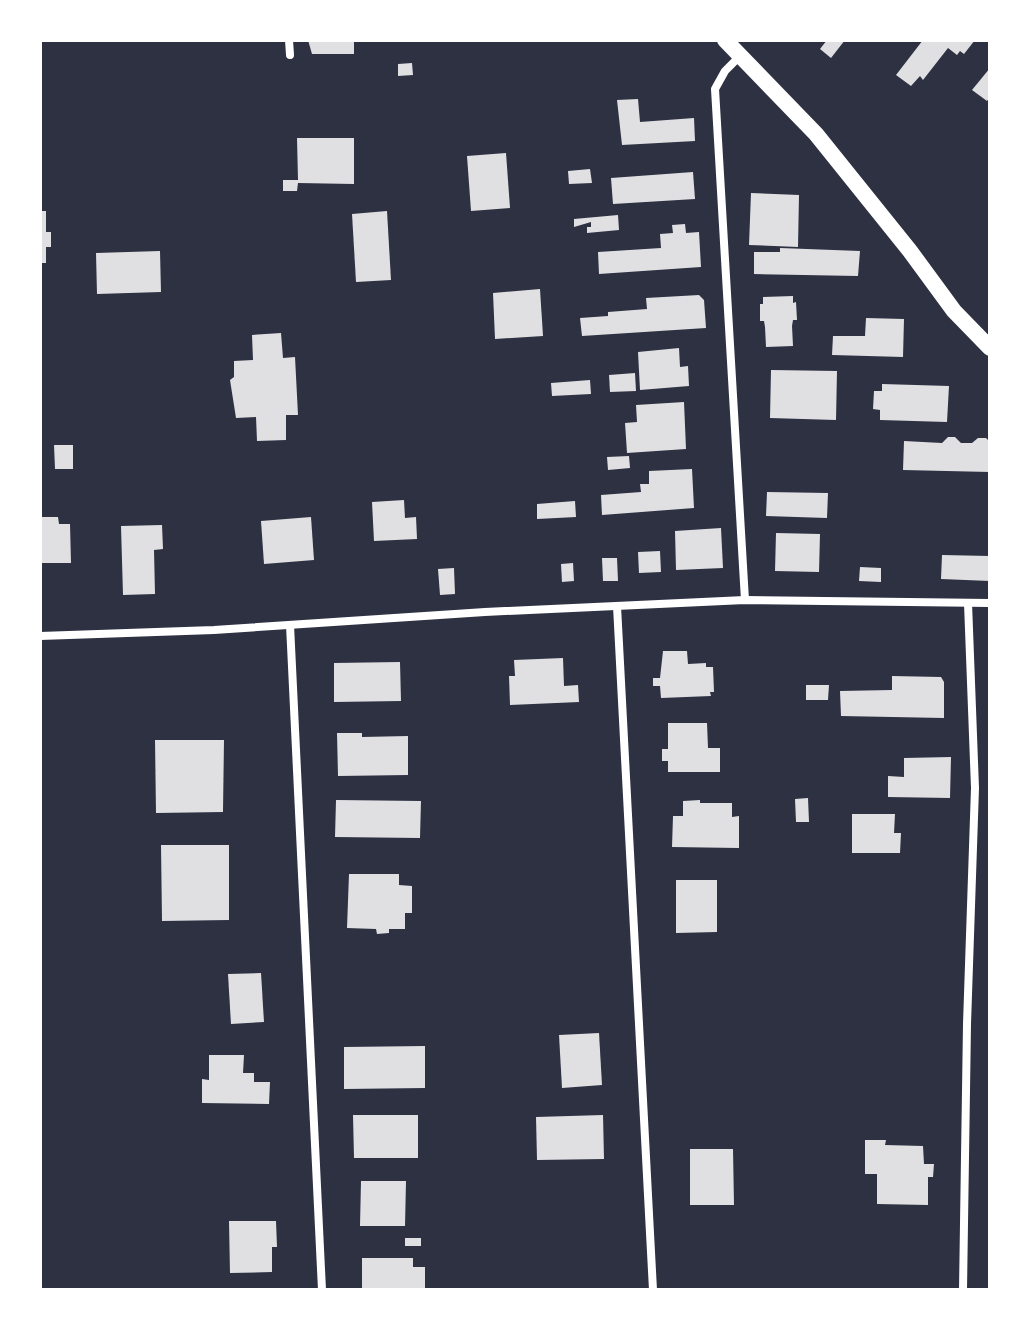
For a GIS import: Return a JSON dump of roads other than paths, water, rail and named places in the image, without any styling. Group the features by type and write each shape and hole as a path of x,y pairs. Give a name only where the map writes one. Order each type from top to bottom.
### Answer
{"main road":[{"path":"725,40 816,134 954,311 990,348"}],"street":[{"path":"289,40 290,55"},
{"path":"740,55 725,71 715,89 745,600"},
{"path":"40,636 97,636 745,600 990,603"},
{"path":"963,1290 975,788 968,603"},
{"path":"617,606 653,1290"},
{"path":"290,625 322,1290"}]}
